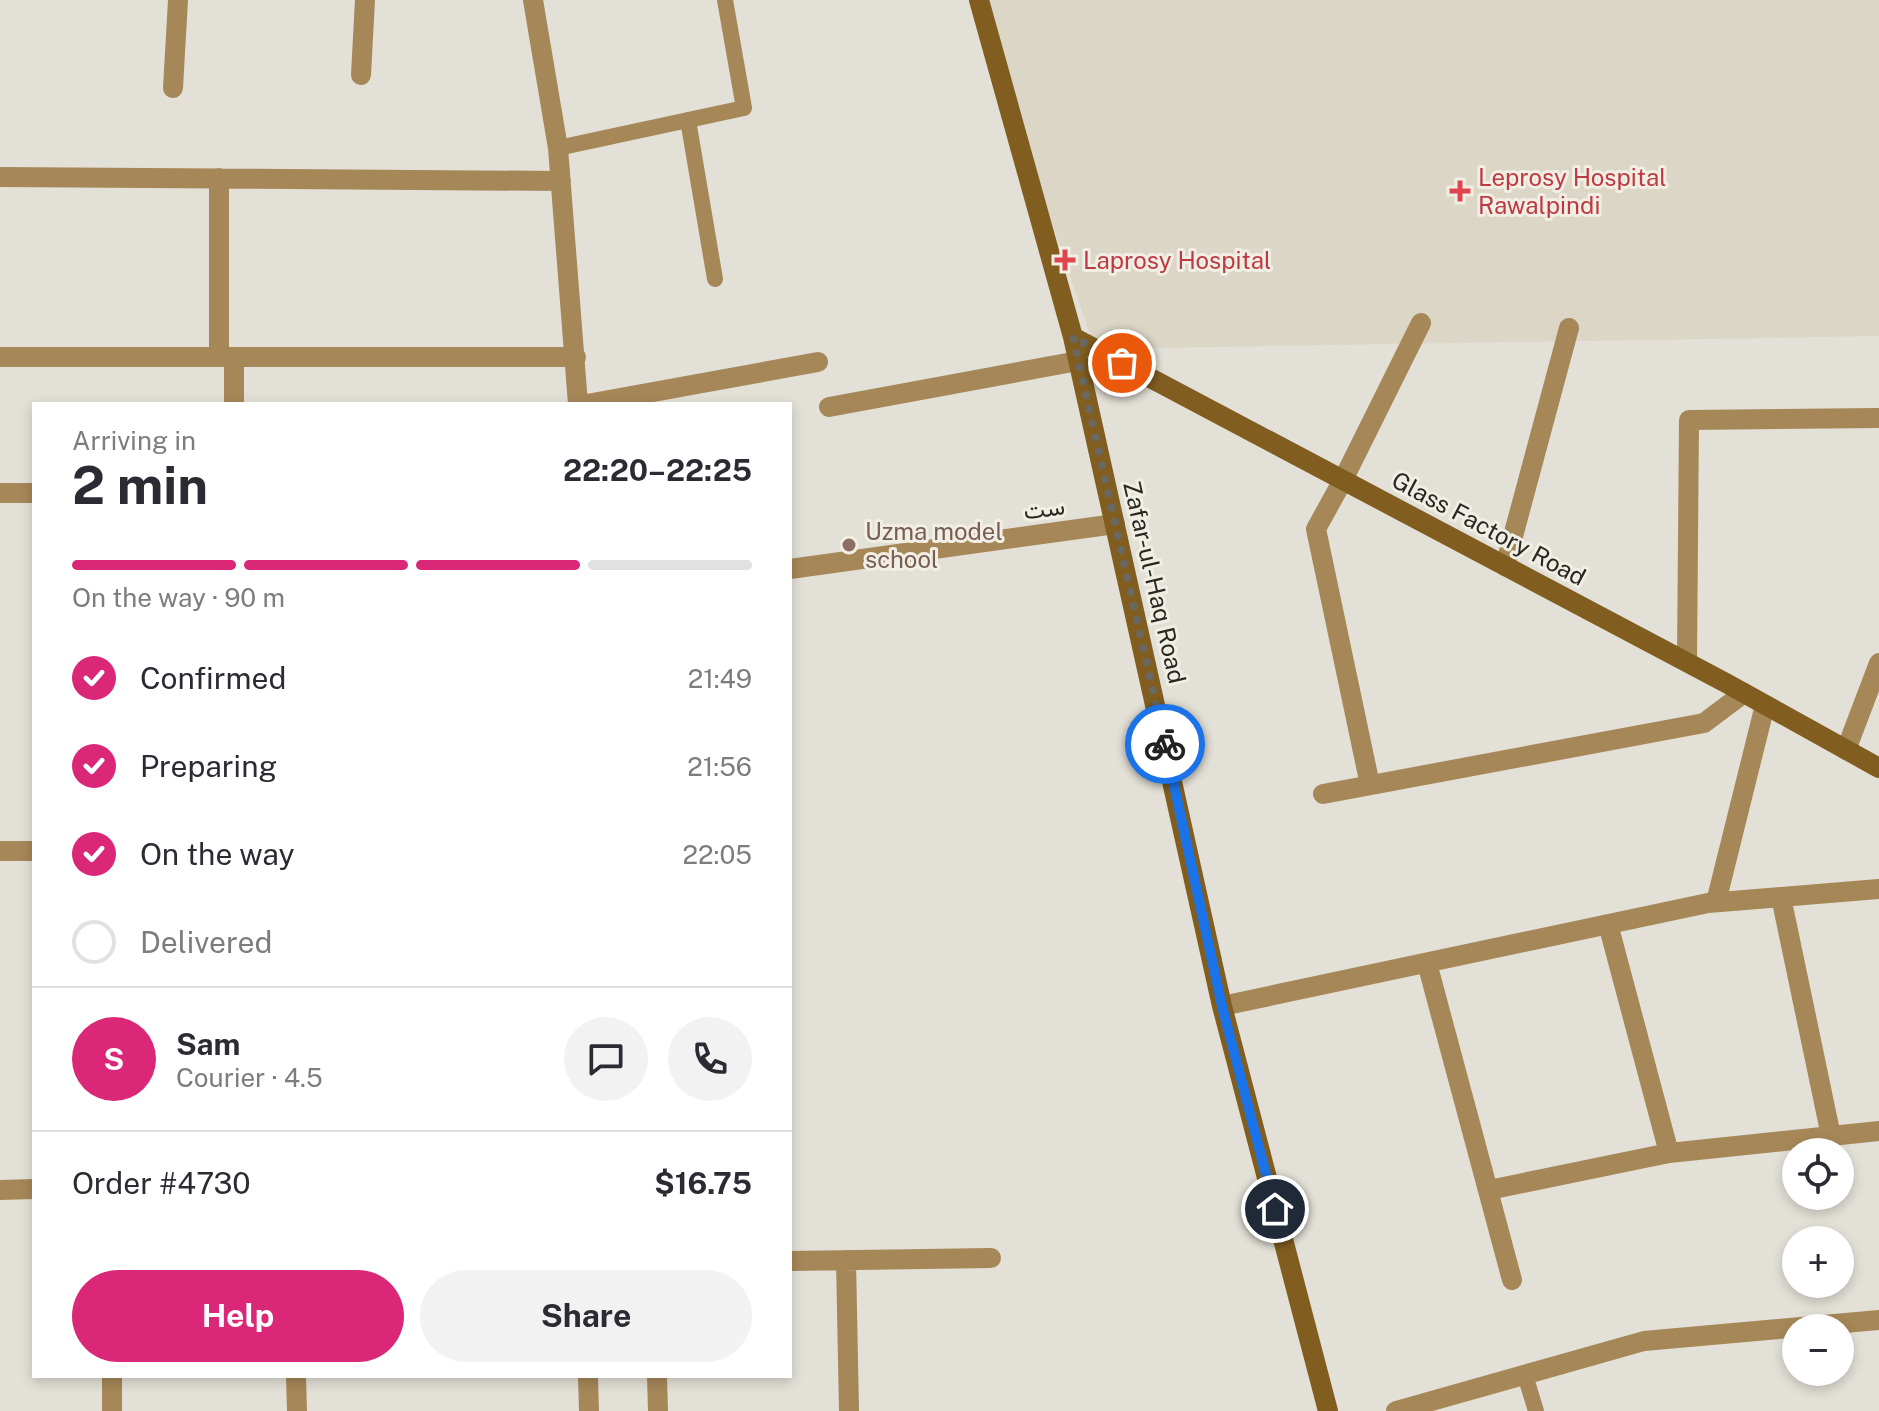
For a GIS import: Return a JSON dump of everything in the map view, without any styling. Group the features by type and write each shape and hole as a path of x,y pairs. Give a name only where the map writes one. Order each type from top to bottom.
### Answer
{"street":[{"path":"173,88 178,0"},
{"path":"361,75 365,0"},
{"path":"533,0 558,148 578,402"},
{"name":"Zafar-ul-Haq Road","path":"979,0 1073,337 1222,1006 1328,1411"},
{"path":"0,177 561,181"},
{"path":"219,178 226,357 234,402"},
{"path":"1370,785 1316,529 1421,323"},
{"path":"1505,566 1569,328"},
{"name":"Glass Factory Road","path":"1073,337 1687,662 1879,768"},
{"path":"0,357 576,357"},
{"path":"829,407 1078,361"},
{"path":"598,402 818,362"},
{"path":"1687,662 1689,420 1879,418"},
{"path":"0,493 32,493"},
{"name":"ست","path":"792,569 1115,524"},
{"path":"1846,750 1879,663"},
{"path":"1323,794 1704,723 1744,693"},
{"path":"1716,902 1765,705"},
{"path":"0,851 32,851"},
{"path":"1222,1006 1716,902 1879,889"},
{"path":"1781,897 1831,1136"},
{"path":"1608,924 1669,1153"},
{"path":"1427,963 1512,1280"},
{"path":"1489,1190 1669,1153 1879,1131"},
{"path":"0,1190 32,1189"},
{"path":"792,1261 991,1258"},
{"path":"846,1260 849,1411"},
{"path":"1396,1411 1644,1341 1879,1320"},
{"path":"112,1378 112,1411"},
{"path":"296,1378 297,1411"},
{"path":"588,1378 589,1411"},
{"path":"657,1378 658,1411"}],"lane":[{"path":"558,148 744,108 725,0"},
{"path":"688,120 715,279"},
{"path":"1525,1375 1536,1411"}],"shaded area":[{"name":"Leprosy Hospital Rawalpindi","path":"979,0 1879,0 1879,336 1095,349 992,47"}],"way so far":[{"path":"1122,363 1073,337 1165,744"}],"place":[{"name":"Leprosy Hospital Rawalpindi","path":"1460,191"},
{"name":"Laprosy Hospital","path":"1065,260"},
{"name":"Uzma model school","path":"849,545"}],"route":[{"path":"1165,744 1222,1006 1275,1209"}]}
